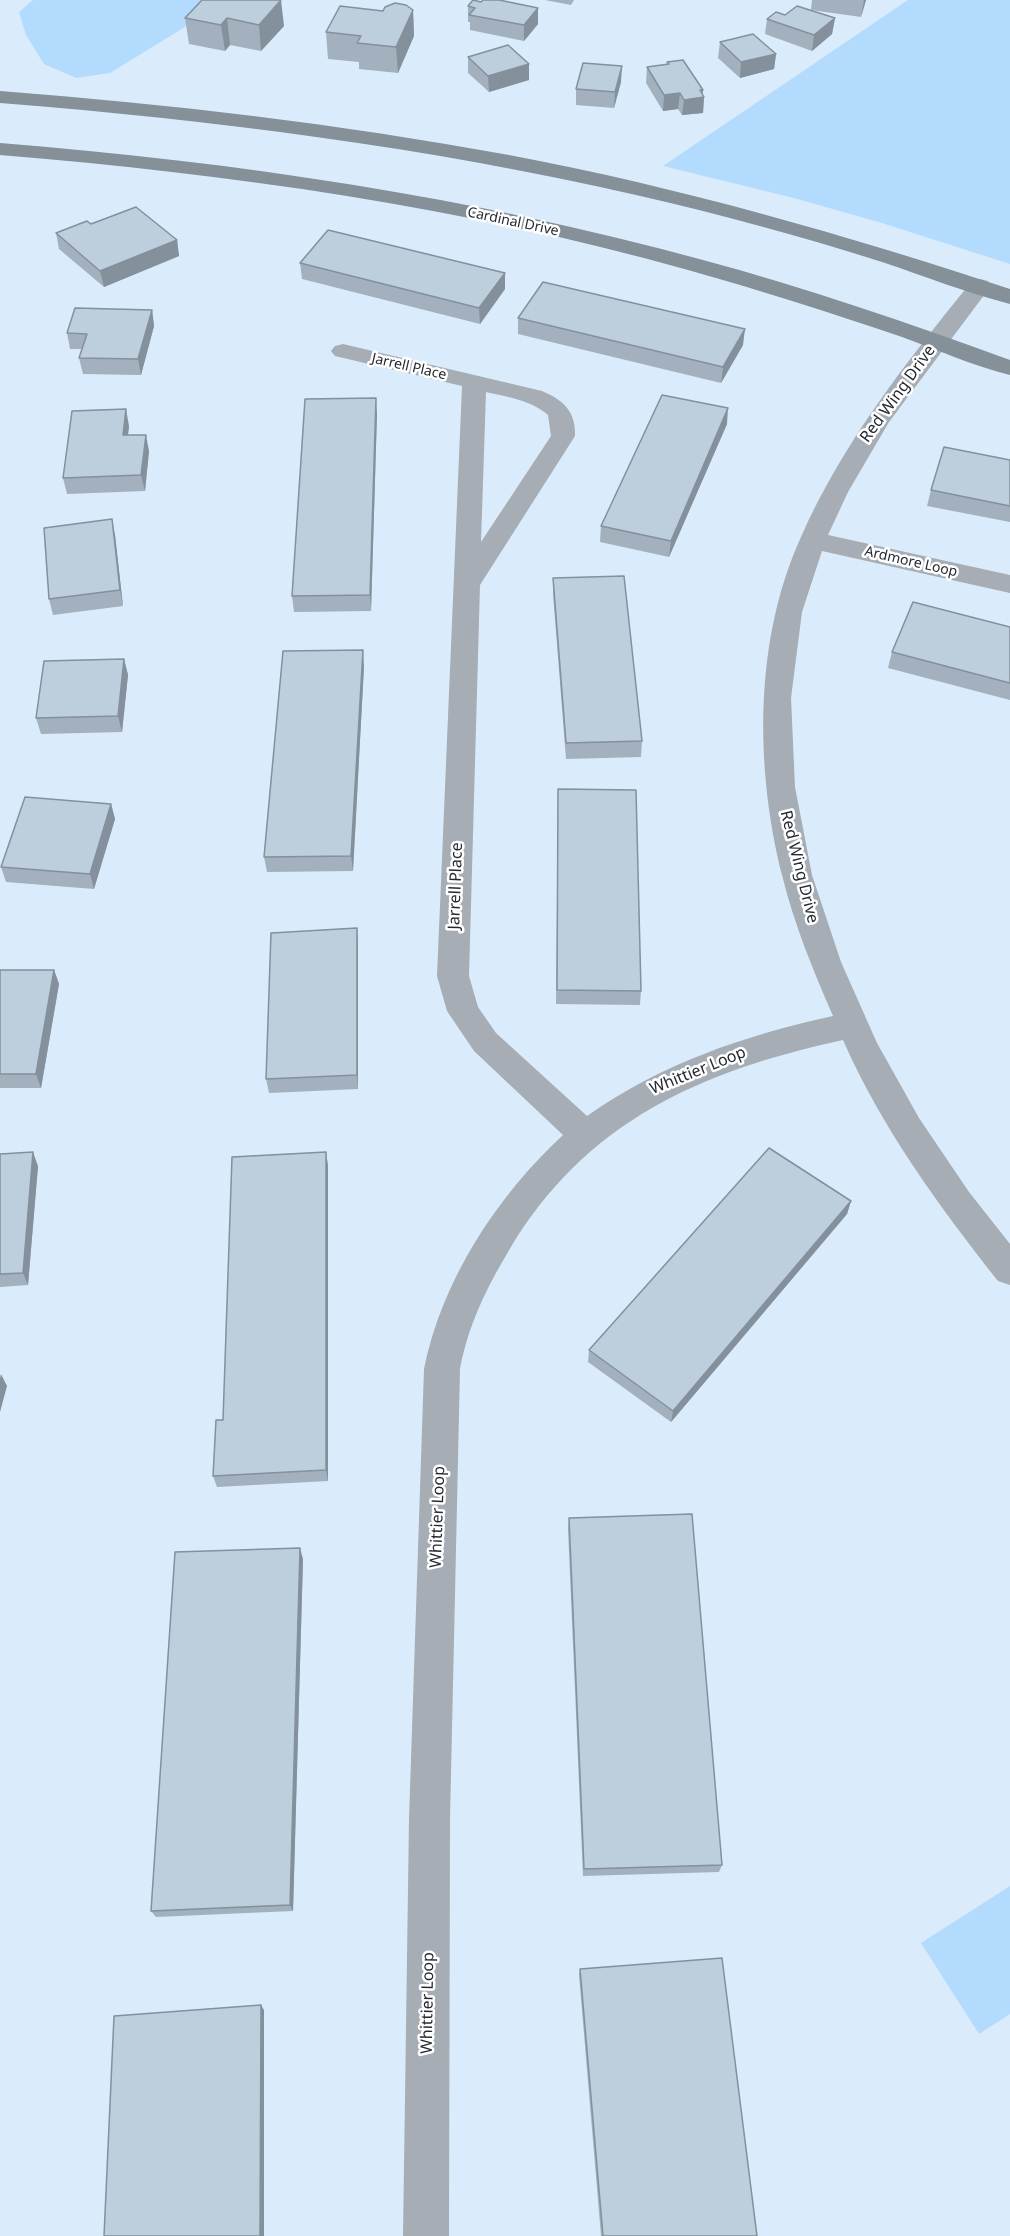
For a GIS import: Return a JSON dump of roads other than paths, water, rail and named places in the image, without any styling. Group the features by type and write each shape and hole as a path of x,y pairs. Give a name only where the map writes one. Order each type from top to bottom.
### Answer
{"main road":[{"path":"0,97 283,123 411,142 540,166 798,229 1010,297"},
{"name":"Cardinal Drive","path":"0,149 80,155 244,175 376,195 506,220 648,252 758,282 936,340 1010,368"}],"street":[{"name":"Red Wing Drive","path":"980,286 890,399 848,465 812,540 789,610 777,678 776,751 786,828 807,911 851,1025 914,1140 979,1233 1010,1270"},
{"name":"Jarrell Place","path":"343,351 533,396 560,412 564,423 563,436 465,587"},
{"name":"Jarrell Place","path":"474,382 453,976 463,1011 485,1042 584,1134"},
{"name":"Ardmore Loop","path":"812,540 1010,584"},
{"name":"Whittier Loop","path":"426,2236 432,1714 442,1368 464,1298 497,1234 530,1188 584,1134 646,1091 721,1059 802,1034 851,1025"}]}
